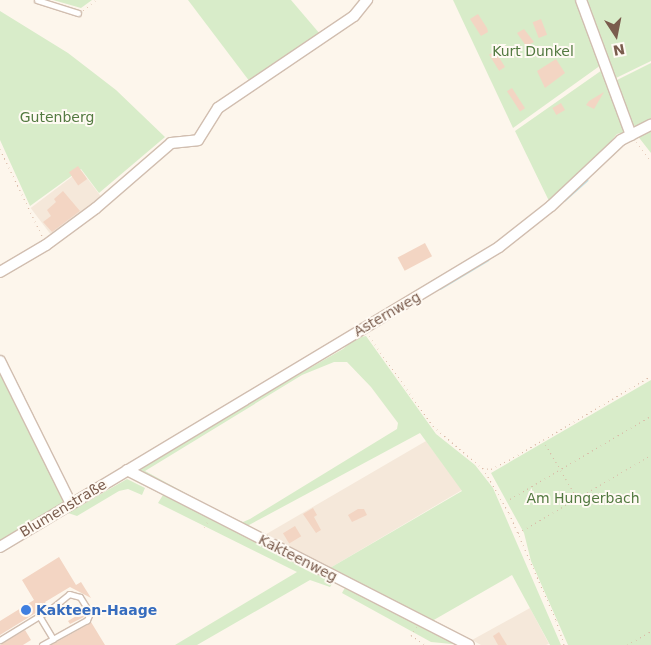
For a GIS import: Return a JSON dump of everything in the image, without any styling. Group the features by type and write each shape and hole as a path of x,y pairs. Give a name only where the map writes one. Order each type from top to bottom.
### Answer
{"street":[{"path":"0,272 46,245 96,208 171,143 198,140 218,108 354,16 367,0"},
{"path":"581,0 631,135"},
{"name":"Asternweg","path":"127,470 498,247 551,206 609,149 651,125"},
{"path":"0,361 71,504"},
{"name":"Blumenstraße","path":"0,547 127,470"},
{"name":"Kakteenweg","path":"127,470 469,645"}],"lane":[{"path":"37,0 78,13"},
{"path":"0,640 39,616 69,594 80,597 87,604 90,613 87,620 42,645"},
{"path":"39,616 53,639"}],"path":[{"path":"78,13 96,0"},
{"path":"631,135 651,162"},
{"path":"0,149 46,245"},
{"path":"363,328 433,426 482,468 518,533 564,645"},
{"path":"482,468 491,469 651,376"},
{"path":"510,499 651,416"},
{"path":"543,440 577,499"},
{"path":"518,533 651,455"},
{"path":"422,621 411,635 426,645"},
{"path":"627,645 651,631"}],"shaded area":[{"path":"81,170 102,198 52,236 31,208"},
{"path":"426,441 462,490 330,568 263,536"},
{"path":"530,608 549,644 481,645 472,640"}],"green space":[{"path":"53,0 92,0 81,8"},
{"path":"188,0 291,0 320,34 250,82"},
{"name":"Kurt Dunkel","path":"453,0 578,0 601,65 513,128"},
{"path":"587,0 651,0 651,61 616,78"},
{"name":"Gutenberg","path":"0,11 68,53 116,90 165,137 99,193 81,169 30,206 0,140"},
{"path":"651,63 651,153 633,130 617,134 591,165 549,201 515,131 605,68 611,83"},
{"path":"366,336 436,434 475,465 493,488 561,645 550,645 512,575 432,621 330,568 462,491 420,433 249,525 240,525 139,474 137,467 343,349 356,338","holes":["334,362 347,362 371,387 398,423 397,429 250,519 243,522 233,519 145,471 302,375"]},
{"path":"0,368 66,503 0,542"},
{"name":"Am Hungerbach","path":"651,380 651,645 568,645 531,561 524,533 491,473"},
{"path":"127,479 145,488 142,495 128,489 119,491 77,516 68,513"},
{"path":"163,495 334,581 330,587 310,580 197,645 175,645 297,572 158,503"},
{"path":"346,586 462,645 431,642 342,593"}],"building":[{"path":"478,14 488,32 481,36 470,19"},
{"path":"541,19 547,35 539,38 533,22"},
{"path":"524,29 534,42 526,46 517,33"},
{"path":"495,51 505,67 499,71 489,55"},
{"path":"556,59 565,73 545,88 537,71"},
{"path":"512,88 525,108 520,111 507,91"},
{"path":"604,92 594,109 586,105 589,101"},
{"path":"561,103 565,110 556,115 552,108"},
{"path":"78,166 87,179 78,185 69,172"},
{"path":"63,191 80,211 52,232 43,222 51,216 47,210 56,202 54,199"},
{"path":"425,243 432,256 405,271 398,258"},
{"path":"313,508 317,515 314,517 321,530 316,533 303,514"},
{"path":"358,509 364,509 367,515 352,522 348,515"},
{"path":"295,526 301,536 289,543 283,533"},
{"path":"59,557 76,585 81,582 91,598 70,587 45,602 47,606 0,635 0,621 34,600 22,580"},
{"path":"83,612 84,617 70,624 68,621"},
{"path":"91,622 105,645 51,645 89,624"},
{"path":"25,630 31,640 23,645 0,645"},
{"path":"499,632 507,645 498,645 493,636"}],"waterway":[{"path":"564,200 586,180"},
{"path":"440,288 487,260"}],"place":[{"name":"Kakteen-Haage","path":"26,610"}]}
